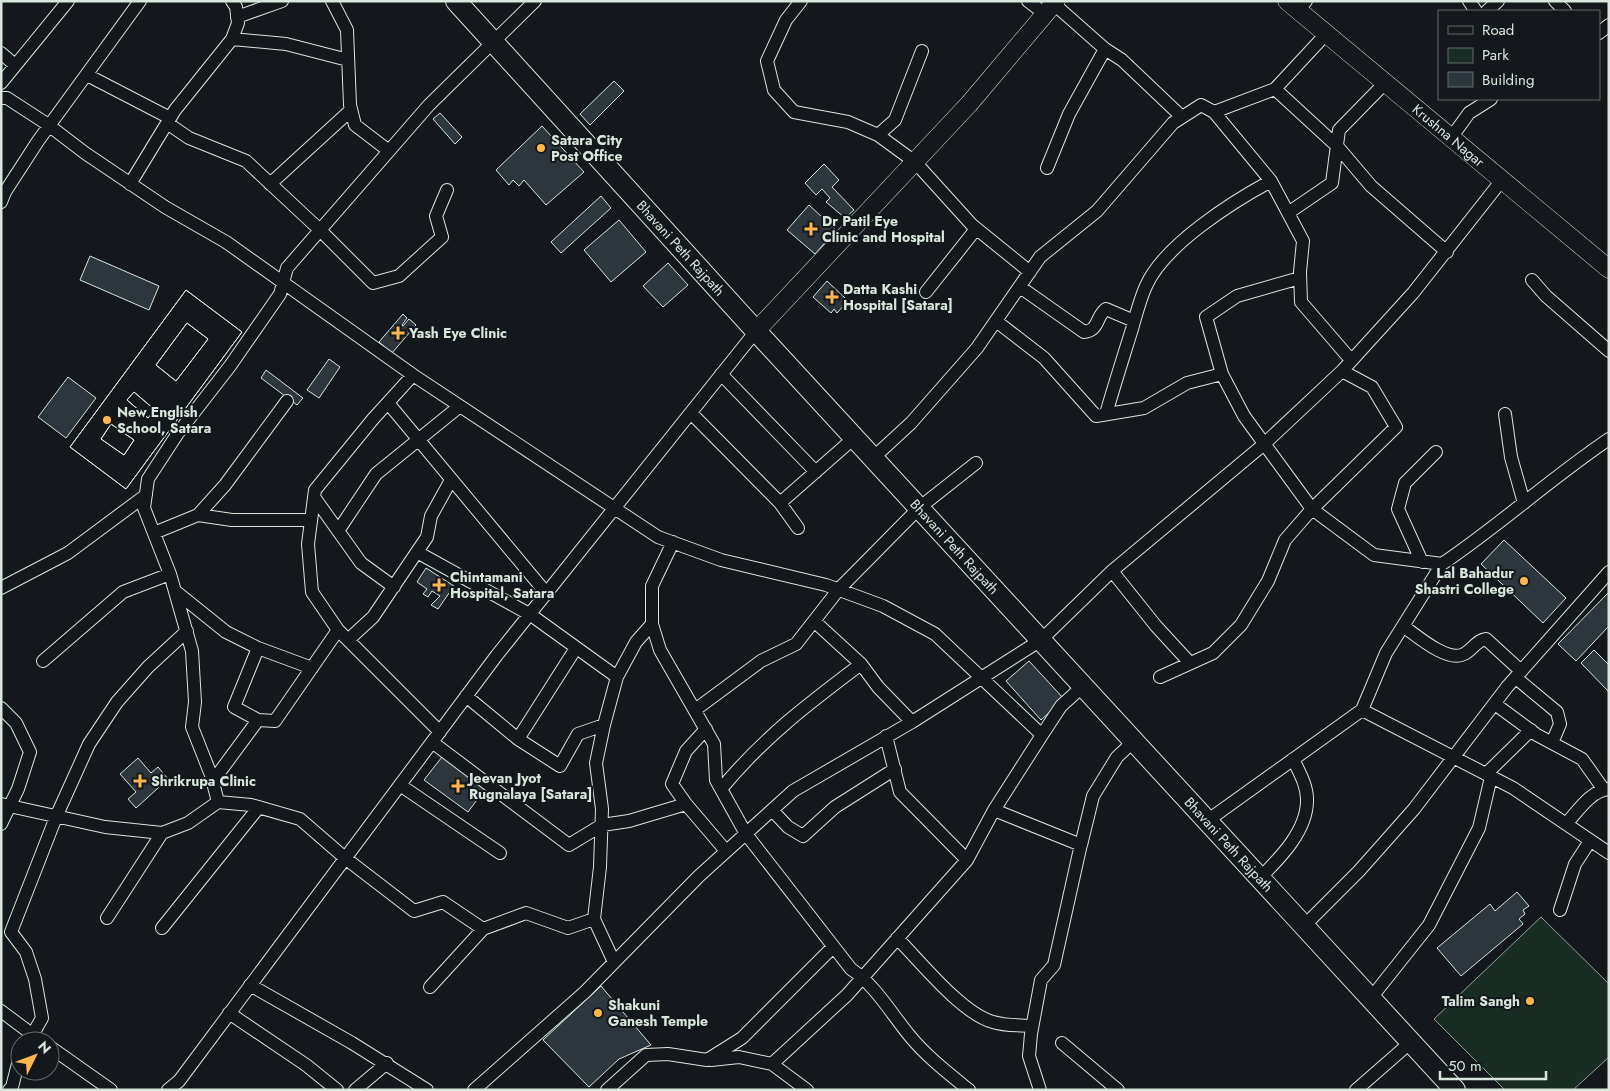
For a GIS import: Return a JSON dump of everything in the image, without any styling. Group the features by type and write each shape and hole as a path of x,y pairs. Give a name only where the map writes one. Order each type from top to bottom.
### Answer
{"main road":[{"name":"Bhavani Peth Rajpath","path":"456,1 872,458 1455,1090"},
{"name":"Krushna Nagar","path":"1297,4 1326,34 1609,269"},
{"path":"756,331 969,104 1052,6"}],"street":[{"path":"1,82 68,1"},
{"path":"1,202 5,192 50,126 140,1"},
{"path":"130,184 169,121 232,39 238,23 236,8 232,1"},
{"path":"237,17 282,1"},
{"path":"332,1 347,30 351,110 355,125 389,151"},
{"path":"218,802 213,780 192,727 195,702 192,650 170,574 144,508 148,479 178,433 280,294 287,268 429,105 535,1"},
{"path":"801,1 786,20 767,61 774,90 794,112 848,122 878,135 915,162 976,229 1030,272"},
{"path":"1028,1 1052,6 1105,49 1122,60 1182,117"},
{"path":"1488,10 1498,1"},
{"path":"1214,112 1275,89 1326,34"},
{"path":"232,39 286,44 348,60"},
{"path":"1047,168 1069,114 1105,49"},
{"path":"878,135 895,120 922,51"},
{"path":"1,53 16,65"},
{"path":"87,74 169,121 189,138 246,162 320,230 373,283 399,276 442,237 436,216 447,190"},
{"path":"1288,213 1332,183 1339,130 1385,83"},
{"path":"1275,89 1337,146 1371,186 1447,252"},
{"path":"1,98 7,98 50,126 130,184 226,242 413,375 658,537 721,560 839,589 883,606 935,634 1042,735"},
{"path":"1451,138 1469,113 1489,100"},
{"path":"872,458 911,424 977,348 1040,258 1096,211 1173,123 1201,105 1214,112 1271,181 1303,241 1300,278 1301,302 1352,360"},
{"path":"270,184 351,110"},
{"path":"479,1088 585,992 726,850 793,791 912,722 1041,640 1112,571 1263,445 1342,371 1413,293 1502,180"},
{"path":"1106,414 1146,286 1158,265 1171,252 1246,194 1271,181"},
{"path":"926,292 976,229"},
{"path":"1300,278 1237,296 1206,317 1222,374 1244,416 1263,445 1312,509 1374,555 1442,564"},
{"path":"1532,280 1546,296 1609,351"},
{"path":"1020,287 1084,332 1091,331 1096,326 1106,309 1134,322"},
{"path":"996,321 1044,358 1096,416 1144,408 1187,383 1222,374"},
{"path":"168,1090 183,1085 229,1013 466,696 756,331"},
{"path":"1160,676 1213,653 1241,624 1268,581 1284,540 1312,509 1396,427 1372,387 1342,371"},
{"path":"722,374 816,472"},
{"path":"413,375 315,490 308,544 312,592 338,630 440,732"},
{"path":"154,533 198,515 226,486 287,401"},
{"path":"388,403 547,594"},
{"path":"338,531 376,474 460,406"},
{"path":"691,413 780,503 798,528"},
{"path":"1505,414 1511,457 1524,503"},
{"path":"780,503 854,438"},
{"path":"1207,821 1362,710 1386,653 1442,564 1480,539 1572,464 1609,439"},
{"path":"1422,562 1398,509 1405,483 1436,452"},
{"path":"695,710 719,690 760,661 796,644 839,589 918,508 976,463"},
{"path":"348,640 373,617 427,537 432,516 452,480"},
{"path":"1,588 68,553 146,495"},
{"path":"314,498 362,563 394,587"},
{"path":"198,515 232,520 311,520"},
{"path":"673,542 652,586 652,624 660,650 714,744 716,780 746,834 833,947 851,969 863,977 910,1037 969,1090"},
{"path":"417,552 531,614 617,677"},
{"path":"1112,571 1156,626 1190,663"},
{"path":"1304,926 1359,871 1455,758 1519,675 1609,572"},
{"path":"43,661 123,592 170,574"},
{"path":"175,591 226,632 258,648 312,668"},
{"path":"814,621 861,664 878,687 912,722"},
{"path":"614,962 594,919 602,825 602,809 596,763 617,677 636,642 652,624"},
{"path":"1403,626 1448,656 1464,654 1482,639 1486,639 1556,712 1560,724 1552,743"},
{"path":"258,648 234,707 258,720 275,721 338,630"},
{"path":"37,1031 42,1018 35,979 26,952 12,932 56,818 90,744 117,702 148,667 187,631"},
{"path":"518,739 576,648"},
{"path":"721,789 748,756 790,718 861,664"},
{"path":"772,1064 847,996 967,860 994,810 1061,706 1083,686"},
{"path":"466,696 518,739 560,766 578,734 604,725"},
{"path":"1495,704 1531,730 1582,759 1606,789 1586,801 1566,824"},
{"path":"1,708 16,723 30,752 6,804 1,824"},
{"path":"1362,710 1513,788 1609,853"},
{"path":"213,780 258,720"},
{"path":"706,729 686,751 672,784 686,804 726,850"},
{"path":"1371,998 1428,925 1479,828 1488,776 1531,730"},
{"path":"886,736 900,792 967,860"},
{"path":"1040,1090 1029,1056 1032,1026 1041,980 1054,964 1092,796 1117,758 1134,741"},
{"path":"432,742 569,845 602,825 629,821 686,804"},
{"path":"1260,878 1279,859 1305,816 1307,799 1304,782 1293,759"},
{"path":"772,810 788,827 803,836 835,807 895,769"},
{"path":"400,785 500,853"},
{"path":"6,804 56,818 105,827 162,833 198,817 218,802 259,807 300,819 345,858 414,911 443,902 483,929"},
{"path":"162,928 259,807"},
{"path":"994,810 1080,844"},
{"path":"107,918 162,833"},
{"path":"1560,910 1575,864 1590,841"},
{"path":"430,988 483,929 526,913 568,928 594,919"},
{"path":"897,938 959,1000 978,1016 994,1023 1032,1026"},
{"path":"707,1060 742,1038 833,947"},
{"path":"250,985 387,1063 427,1090"},
{"path":"1,1011 25,1031"},
{"path":"229,1013 300,1060 338,1090"},
{"path":"1356,1090 1411,1042"},
{"path":"1062,1043 1118,1090"},
{"path":"60,1054 111,1090"},
{"path":"607,1090 646,1055 668,1054 707,1060 739,1057 772,1064 807,1090"},
{"path":"355,1090 387,1063"}],"green space":[{"name":"Talim Sangh","path":"1541,917 1609,984 1609,1057 1573,1090 1505,1090 1434,1019"}],"building":[{"path":"614,81 624,91 590,125 580,114"},
{"path":"440,113 462,137 455,144 433,119"},
{"name":"Satara City Post Office","path":"542,126 584,172 546,205 524,180 519,186 513,180 509,185 496,170"},
{"path":"824,164 839,180 832,187 854,210 845,218 826,202 830,198 822,189 816,195 805,183"},
{"path":"601,196 611,208 561,253 551,242"},
{"path":"809,205 836,230 815,254 787,230"},
{"path":"619,220 646,252 611,282 584,250"},
{"path":"90,256 159,286 149,310 80,280"},
{"path":"668,263 688,285 663,307 643,286"},
{"path":"827,281 845,298 842,301 845,304 837,313 834,309 831,313 813,297"},
{"path":"186,290 242,332 126,489 70,447","holes":["187,323 208,339 176,381 156,365","134,392 155,410 148,418 127,400","111,424 134,440 124,455 101,439"]},
{"path":"186,290 242,332 126,489 70,447"},
{"path":"403,314 407,318 403,326 409,319 416,325 392,353 379,342"},
{"path":"187,323 208,339 176,381 156,365"},
{"path":"329,359 340,367 319,398 307,390"},
{"path":"266,370 303,398 297,405 261,378"},
{"path":"68,377 96,398 66,438 38,417"},
{"path":"134,392 155,410 148,418 127,400"},
{"path":"111,424 134,440 124,455 101,439"},
{"name":"Lal Bahadur Shastri College","path":"1504,540 1566,598 1543,623 1481,564"},
{"path":"426,568 454,586 438,609 431,605 440,596 432,591 428,597 423,594 427,589 417,582"},
{"path":"1609,592 1609,626 1576,661 1558,644"},
{"path":"1594,650 1609,665 1609,692 1581,663"},
{"path":"1029,661 1064,699 1041,720 1006,681"},
{"path":"442,757 485,789 468,812 424,780"},
{"path":"138,758 151,773 158,767 168,779 136,808 128,799 136,792 120,774"},
{"name":"Talim Sangh","path":"1517,892 1529,906 1523,910 1525,914 1519,919 1523,924 1461,976 1437,948 1490,904 1495,911"},
{"name":"Shakuni Ganesh Temple","path":"601,986 651,1045 619,1059 589,1087 543,1040"}],"place":[{"name":"Satara City Post Office","path":"541,148"},
{"name":"Dr Patil Eye Clinic and Hospital","path":"811,229"},
{"name":"Datta Kashi Hospital [Satara]","path":"832,297"},
{"name":"Yash Eye Clinic","path":"398,333"},
{"name":"New English School, Satara","path":"107,420"},
{"name":"Lal Bahadur Shastri College","path":"1524,581"},
{"name":"Chintamani Hospital, Satara","path":"439,585"},
{"name":"Shrikrupa Clinic","path":"140,781"},
{"name":"Jeevan Jyot Rugnalaya [Satara]","path":"458,786"},
{"name":"Talim Sangh","path":"1530,1001"},
{"name":"Shakuni Ganesh Temple","path":"598,1013"}]}
